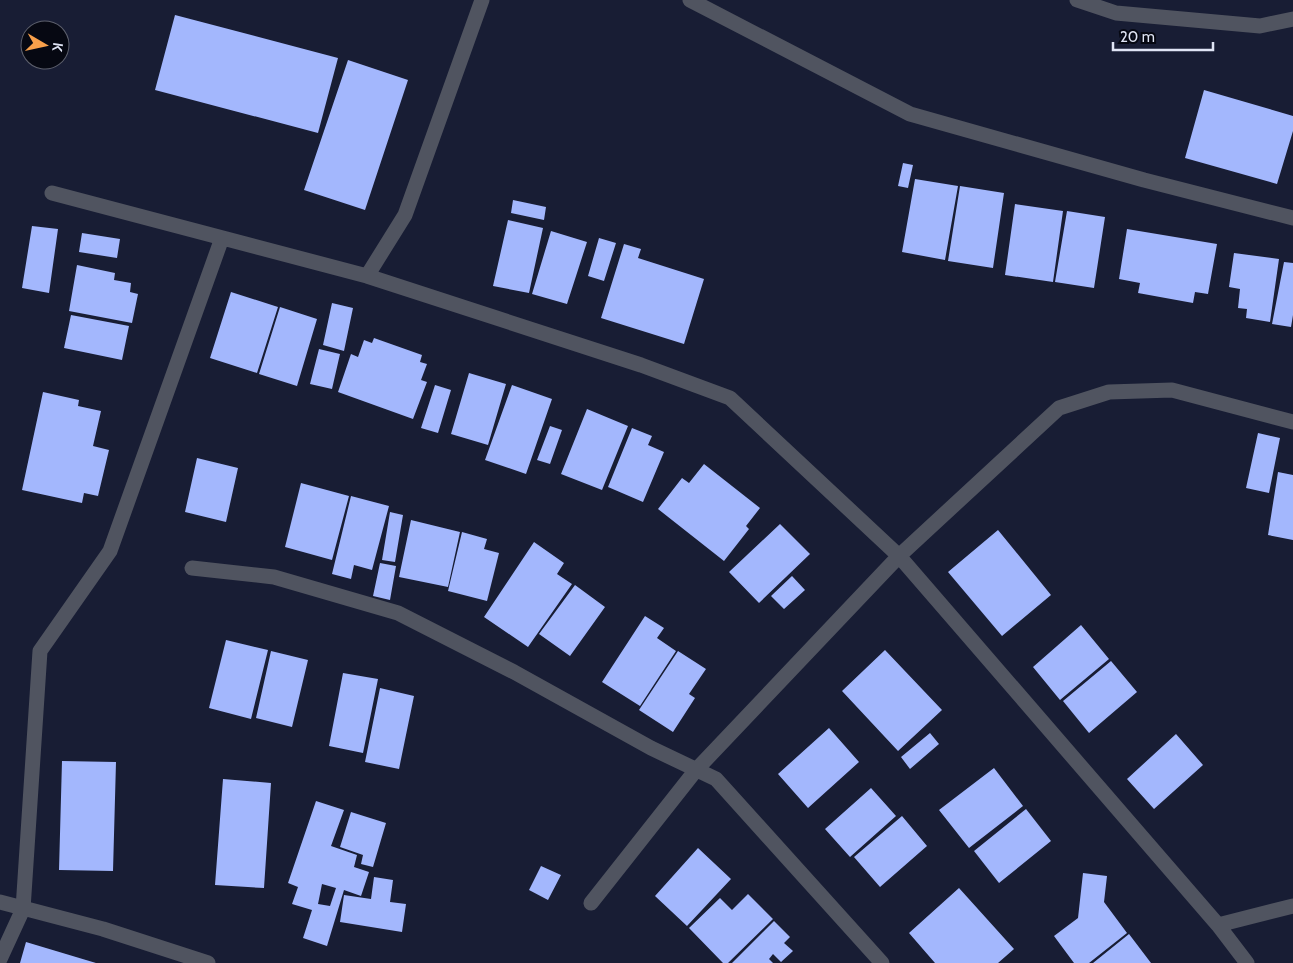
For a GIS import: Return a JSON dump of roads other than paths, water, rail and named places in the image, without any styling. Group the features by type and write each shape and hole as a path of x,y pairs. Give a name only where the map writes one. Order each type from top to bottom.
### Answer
{"street":[{"path":"367,276 406,215 482,0"},
{"path":"690,0 910,114 1144,180 1293,218"},
{"path":"1077,0 1116,13 1260,26 1293,18"},
{"path":"52,193 367,276 641,365 730,398 899,556 1218,925 1247,963"},
{"path":"0,959 23,909 40,651 110,551 222,238"},
{"path":"591,903 696,770 899,556 1059,408 1109,392 1172,390 1293,422"},
{"path":"192,568 274,577 398,613 514,672 651,748 716,779 882,963"},
{"path":"0,902 103,928 208,963"},
{"path":"1218,925 1293,906"}]}
